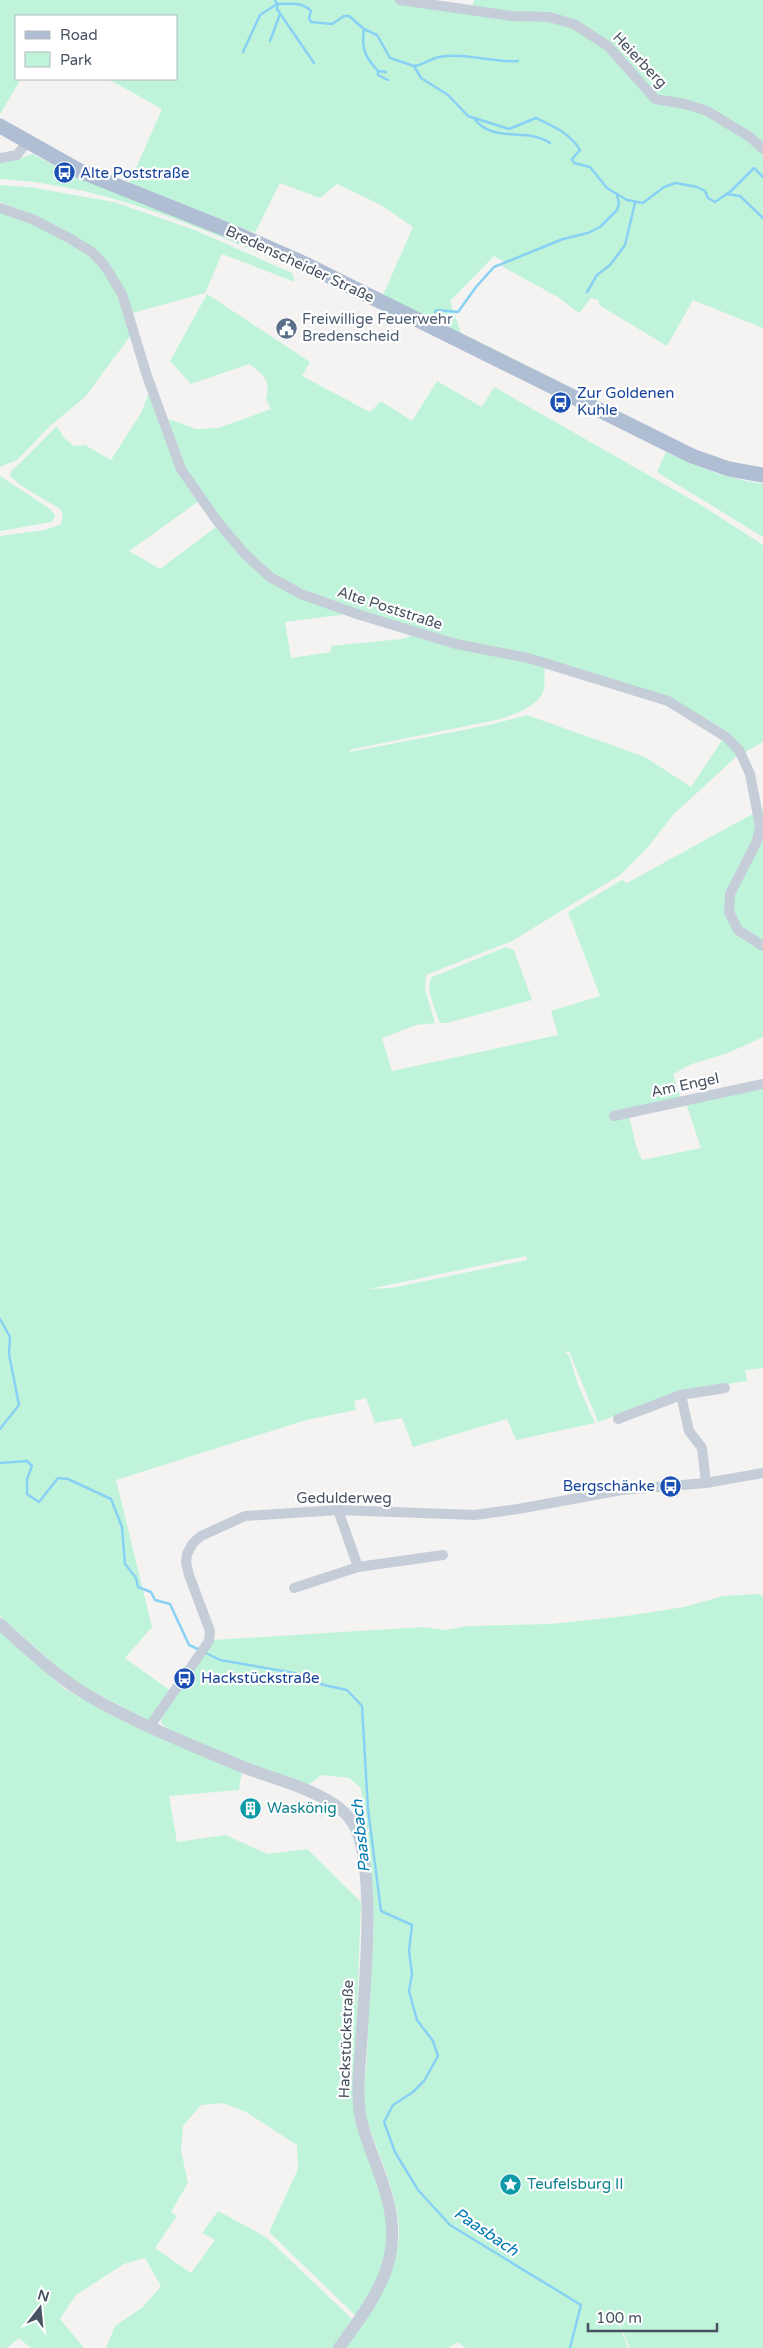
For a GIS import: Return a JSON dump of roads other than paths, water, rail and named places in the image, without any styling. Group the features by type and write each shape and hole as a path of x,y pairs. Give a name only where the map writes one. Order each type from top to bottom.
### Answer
{"main road":[{"name":"Bredenscheider Straße","path":"0,126 80,171 230,231 303,263 692,456 729,469 763,475"}],"street":[{"name":"Heierberg","path":"400,0 512,16 549,17 574,24 608,46 654,99 685,104 707,111 750,137 763,150"},
{"path":"0,158 17,155 27,142"},
{"name":"Alte Poststraße","path":"0,208 32,219 69,238 92,252 105,266 122,294 147,376 181,469 222,527 249,559 270,577 301,594 360,615 456,644 528,658 668,701 726,737 739,750 750,774 760,826 757,841 732,888 728,900 729,912 738,930 763,946"},
{"name":"Am Engel","path":"614,1116 763,1084"},
{"path":"618,1419 681,1396 725,1388"},
{"path":"681,1396 689,1431 702,1448 706,1483"},
{"name":"Gedulderweg","path":"150,1726 204,1652 210,1632 186,1564 187,1554 193,1542 201,1536 245,1516 338,1510 475,1515 622,1490 706,1483 763,1473"},
{"path":"338,1510 358,1567"},
{"path":"294,1588 358,1567 443,1556"},
{"name":"Hackstückstraße","path":"0,1624 72,1685 95,1699 236,1764 328,1800 349,1817 361,1843 365,1880 366,1933 358,2103 372,2153 388,2198 394,2230 392,2250 384,2277 370,2303 339,2348"}],"waterway":[{"path":"275,0 277,4 296,4 307,8 311,11 309,18 311,22 332,24 344,16 349,16 364,29 377,35 390,58 414,66 421,78 448,95 468,116 509,129 536,118 555,127 572,139 580,150 572,159 574,163 590,167 607,188 627,200 643,203 664,187 676,183 697,187 705,191 708,198 715,202 731,191 754,168 763,177"},
{"path":"243,52 260,15 277,4 277,9 314,63"},
{"path":"270,41 280,14"},
{"path":"364,29 363,42 367,57 378,71 386,72"},
{"path":"414,66 439,57 449,56 518,61"},
{"path":"378,71 378,75 388,80"},
{"path":"474,118 481,126 490,131 531,136 541,138 550,143"},
{"path":"435,312 437,310 458,312 476,287 494,267 563,239 588,233 600,227 617,210 619,204 617,194"},
{"path":"726,194 740,196 763,218"},
{"path":"587,292 597,275 610,265 625,245 635,203"},
{"name":"Paasbach","path":"0,1319 10,1337 9,1354 19,1405 0,1429"},
{"name":"Paasbach","path":"0,1463 27,1461 32,1466 27,1479 27,1494 39,1502 58,1478 68,1479 111,1499 122,1527 125,1564 136,1578 138,1587 151,1592 155,1600 170,1604 189,1645 200,1650"},
{"name":"Paasbach","path":"204,1652 220,1660 294,1673 324,1685 347,1690 362,1706 368,1809 381,1911 412,1925 409,1951 412,1974 409,1991 417,2020 433,2041 438,2056 424,2081 413,2092 393,2105 384,2122 395,2152 418,2190 450,2225 581,2305 570,2348"}],"place":[{"name":"Alte Poststraße","path":"64,173"},
{"name":"Freiwillige Feuerwehr Bredenscheid","path":"286,328"},
{"name":"Zur Goldenen Kuhle","path":"561,402"},
{"name":"Bergschänke","path":"671,1486"},
{"name":"Hackstückstraße","path":"185,1678"},
{"name":"Waskönig","path":"251,1808"},
{"name":"Teufelsburg II","path":"511,2184"}]}
